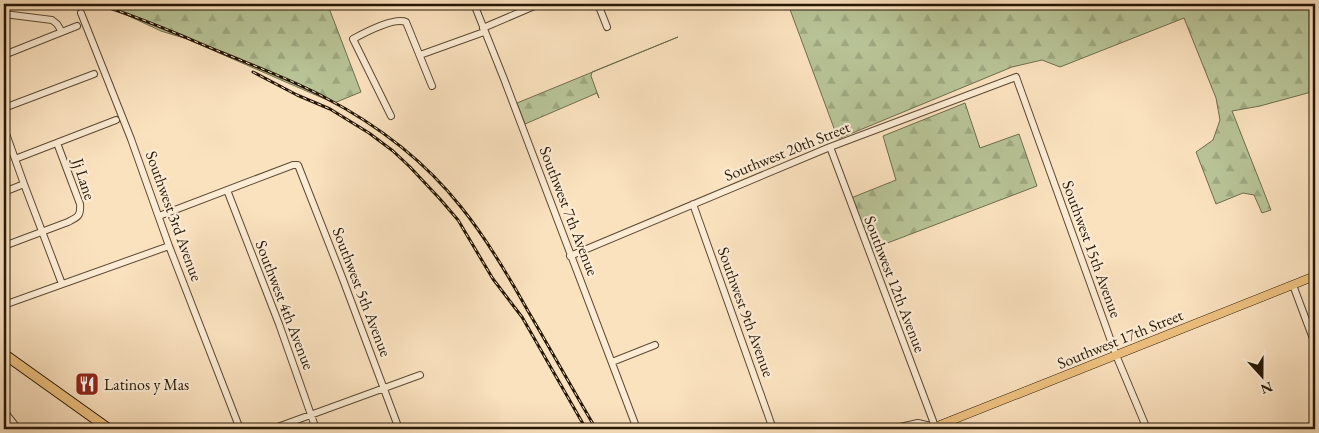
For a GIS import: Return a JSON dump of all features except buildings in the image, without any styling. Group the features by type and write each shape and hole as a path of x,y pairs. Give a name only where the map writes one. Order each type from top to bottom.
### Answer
{"highway":[{"path":"4,354 109,429"}],"main road":[{"name":"Southwest 17th Street","path":"933,429 1315,276"}],"street":[{"name":"Southwest 7th Avenue","path":"474,4 636,429"},
{"path":"420,55 484,30 539,4"},
{"path":"598,4 607,27"},
{"name":"Southwest 3rd Avenue","path":"81,13 131,139 240,429"},
{"path":"4,14 52,20 62,32"},
{"path":"391,116 353,39 392,23 406,22 432,86"},
{"path":"4,55 77,26"},
{"path":"4,108 94,74"},
{"name":"Southwest 20th Street","path":"570,256 830,147 1016,77"},
{"name":"Southwest 15th Avenue","path":"1016,77 1116,355 1146,429"},
{"path":"15,159 116,120"},
{"path":"4,128 6,139 62,284"},
{"name":"Jj Lane","path":"42,231 68,222 77,217 80,212 80,204 57,143"},
{"name":"Southwest 12th Avenue","path":"830,147 933,429"},
{"name":"Southwest 5th Avenue","path":"227,190 293,165 298,165 398,429"},
{"path":"4,192 24,184"},
{"path":"159,216 227,190"},
{"name":"Southwest 4th Avenue","path":"227,190 279,324 316,429"},
{"name":"Southwest 9th Avenue","path":"693,204 773,429"},
{"path":"4,246 42,231"},
{"path":"4,305 170,246"},
{"path":"1293,285 1315,344"},
{"path":"612,362 655,345"},
{"path":"272,429 420,375"},
{"path":"4,410 18,429"},
{"path":"891,429 918,423 933,429"}],"green space":[{"path":"103,4 337,4 329,8 361,92 334,103 187,39 161,31"},
{"path":"788,4 1315,4 1315,91 1260,106 1232,111 1271,210 1262,213 1254,195 1243,193 1216,204 1196,152 1213,140 1220,120 1216,98 1184,18 1060,67 1042,60 1012,67 838,139"},
{"path":"592,72 591,76 599,98 597,93 525,124 517,103"},
{"path":"965,103 980,148 1019,134 1037,186 869,250 851,198 896,180 883,136"}],"railway":[{"path":"97,4 161,27 312,91 362,119 398,144 447,190 471,219 513,284 596,429"},
{"path":"253,72 297,95 330,109 369,133 393,151 440,199 458,220 493,279 522,317 586,429"}],"place":[{"name":"Latinos y Mas","path":"87,384"}]}
